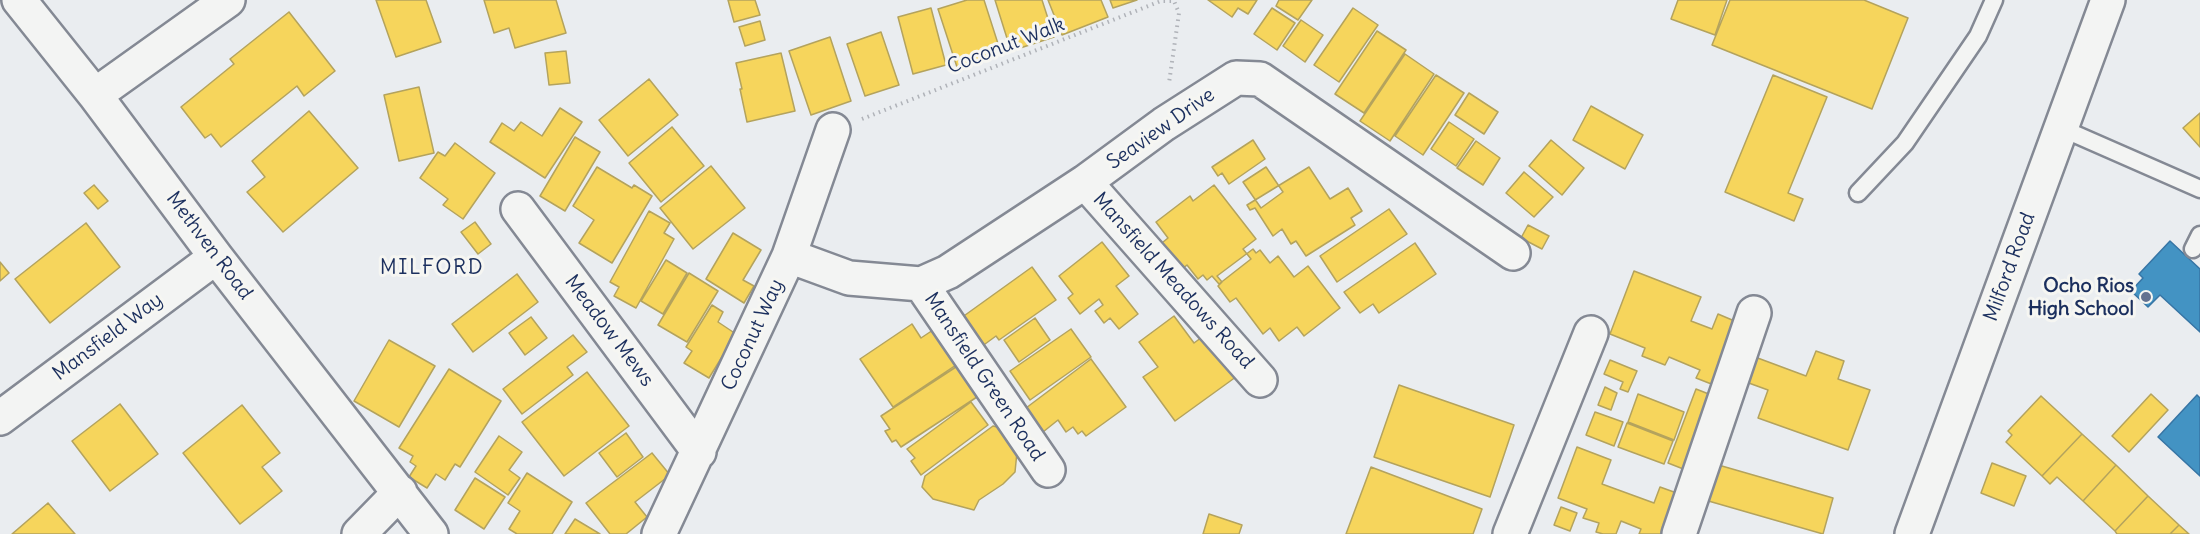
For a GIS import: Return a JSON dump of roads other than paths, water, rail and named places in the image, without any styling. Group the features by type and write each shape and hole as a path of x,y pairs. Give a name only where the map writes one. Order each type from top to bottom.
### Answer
{"street":[{"name":"Methven Road","path":"19,0 95,95 216,257 431,534"},
{"path":"95,95 228,0"},
{"name":"Milford Road","path":"1912,534 2108,0"},
{"name":"Seaview Drive","path":"789,256 849,278 921,284 948,272 1085,182 1164,124 1236,78 1260,79 1513,253"},
{"name":"Coconut Way","path":"659,534 789,256 833,130"},
{"name":"Mansfield Meadows Road","path":"1085,182 1260,380"},
{"name":"Meadow Mews","path":"518,209 699,452"},
{"name":"Mansfield Way","path":"0,418 216,257"},
{"name":"Mansfield Green Road","path":"921,284 1048,470"},
{"path":"1679,534 1754,313"},
{"path":"1510,534 1591,333"},
{"path":"358,534 400,492"}],"lane":[{"path":"1858,193 1905,143 1978,36 1994,0"},
{"path":"2061,128 2200,189"}],"place":[{"name":"Ocho Rios High School","path":"2146,297"}],"district":[{"name":"MILFORD","path":"432,268"}]}
